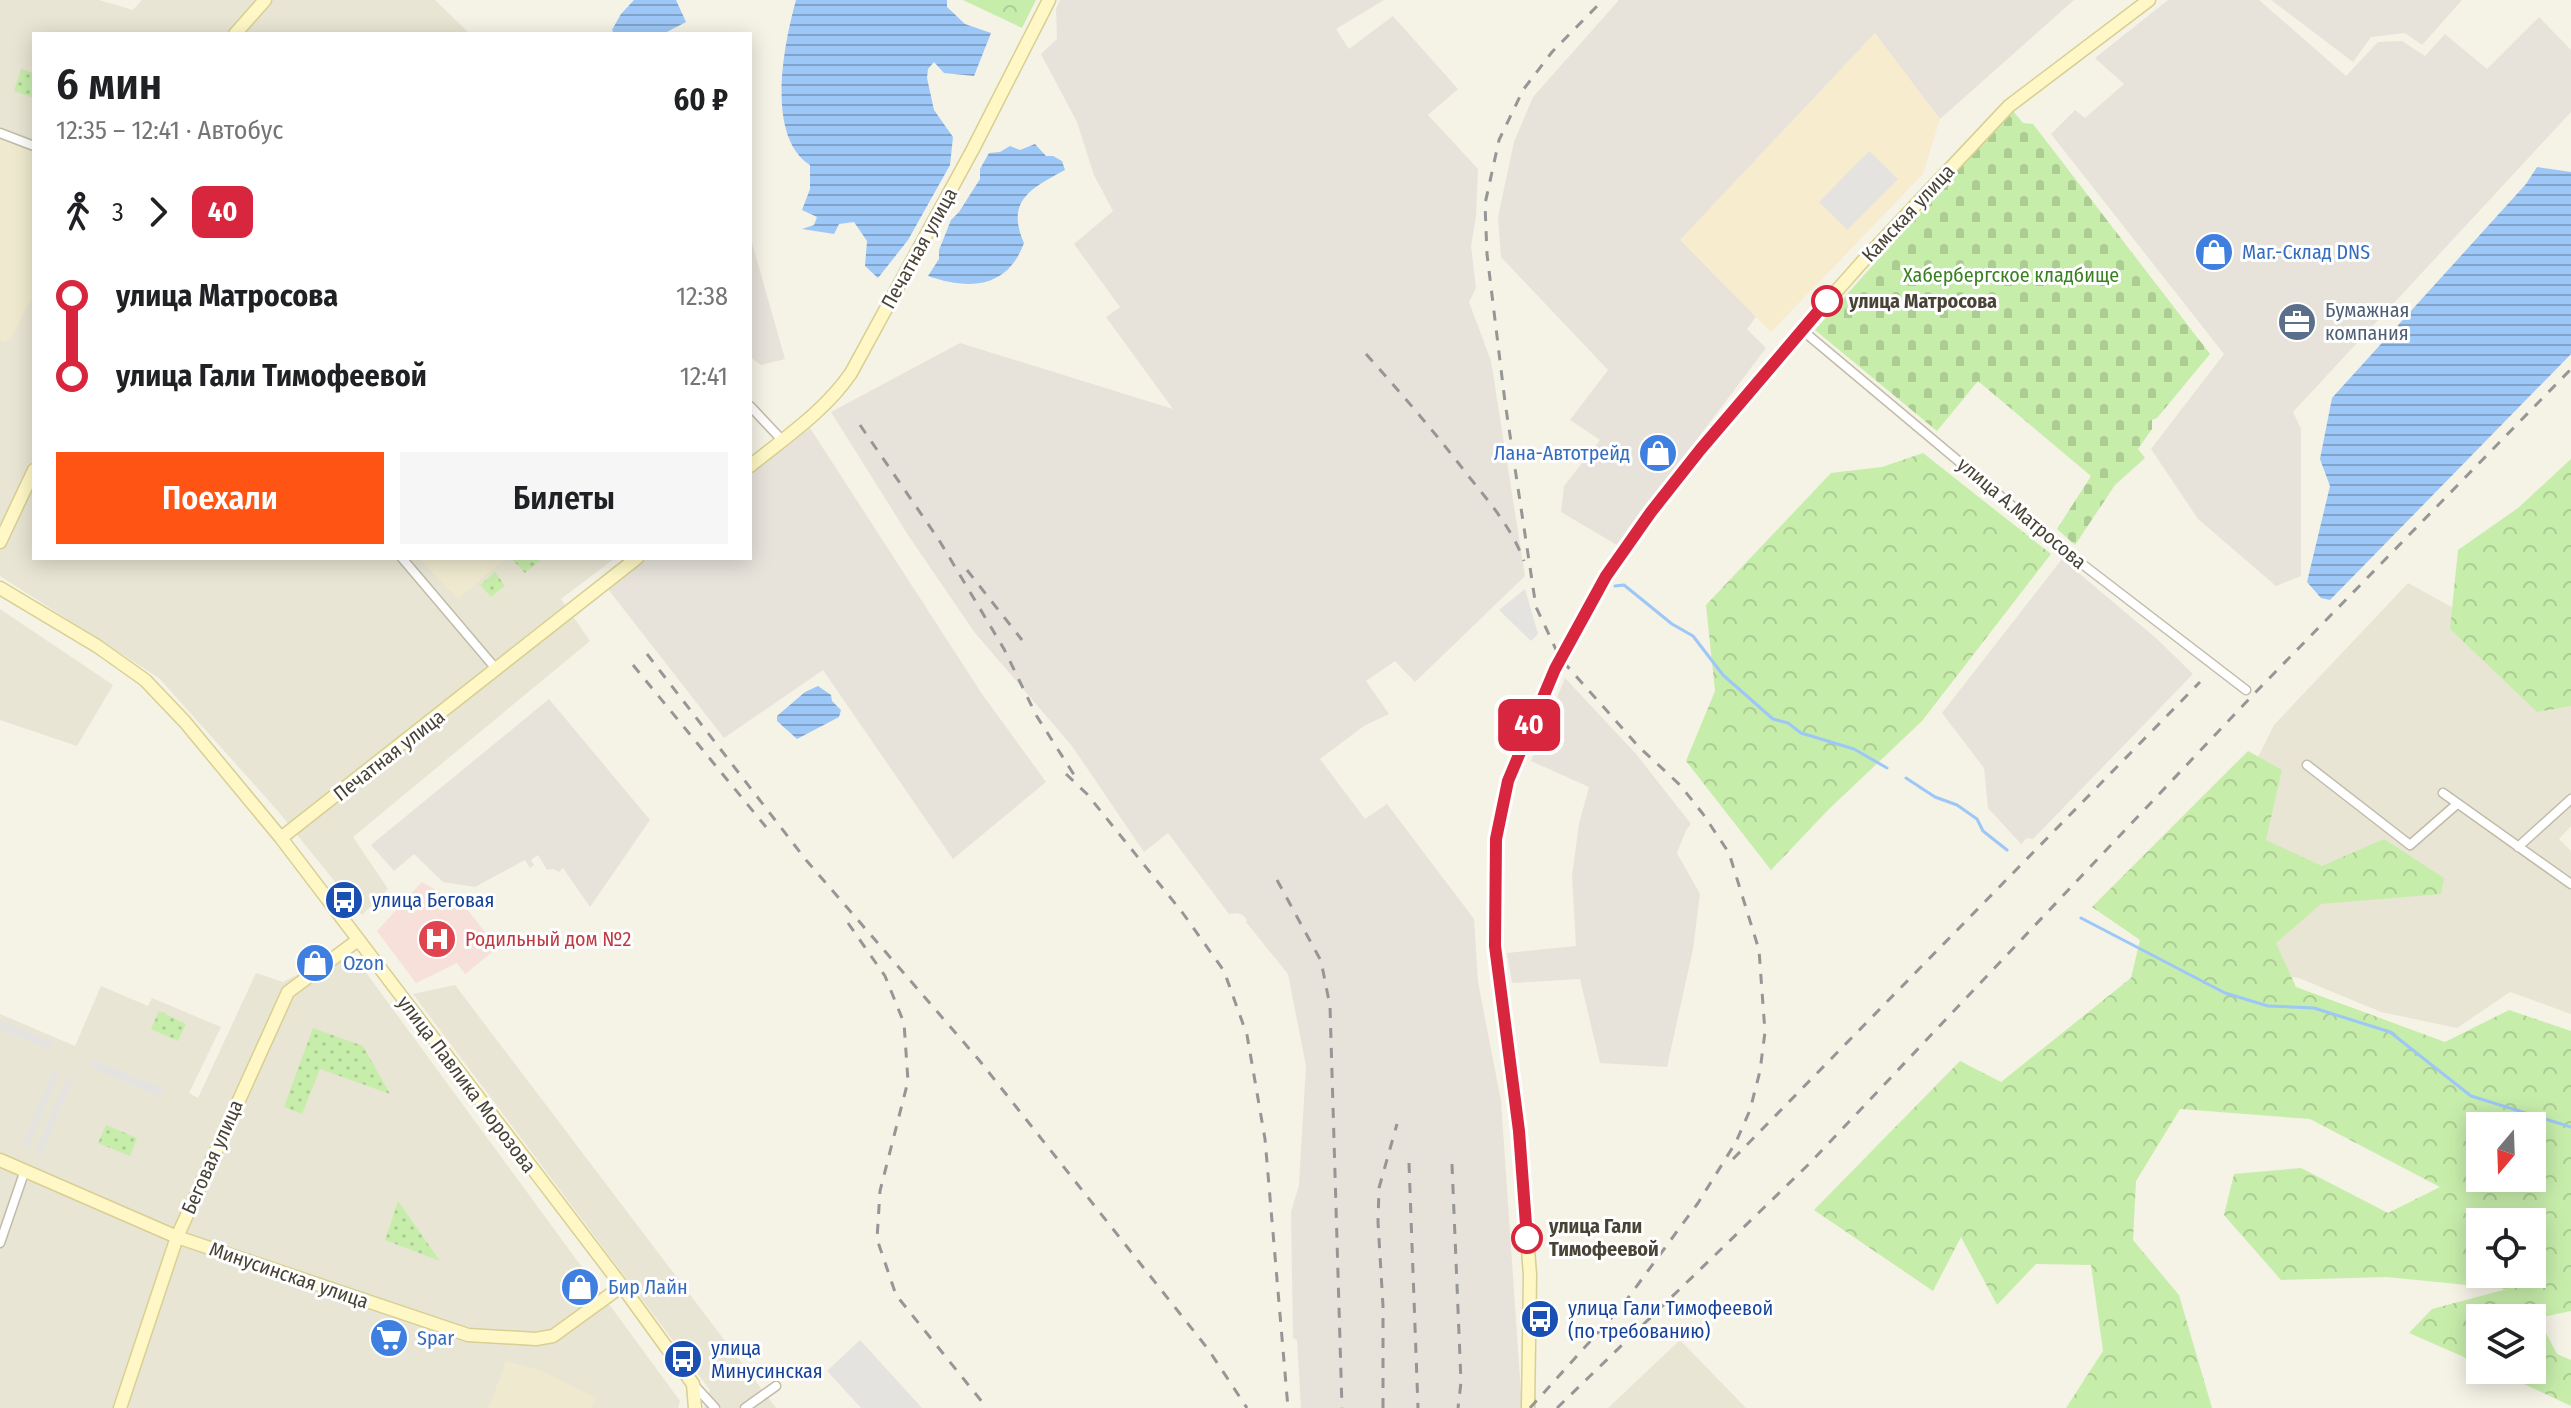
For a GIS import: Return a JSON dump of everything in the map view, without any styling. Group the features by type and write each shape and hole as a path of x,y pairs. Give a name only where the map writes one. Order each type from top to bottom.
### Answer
{"street":[{"path":"237,32 265,0"},
{"name":"Печатная улица","path":"752,464 830,399 851,373 973,149 1049,0"},
{"name":"Камская улица","path":"1528,1408 1529,1263 1519,1131 1495,946 1496,839 1508,781 1555,669 1606,576 1671,487 1864,260 2009,106 2149,0"},
{"path":"0,133 32,145"},
{"name":"улица А.Матросова","path":"1802,330 2073,557 2246,690"},
{"path":"752,408 782,440"},
{"path":"0,542 32,474"},
{"path":"404,560 497,670"},
{"name":"Печатная улица","path":"281,838 634,560"},
{"name":"улица Павлика Морозова","path":"0,588 97,646 145,680 185,722 281,838 693,1384"},
{"path":"2307,765 2410,845 2457,804"},
{"path":"2443,793 2571,884"},
{"path":"2518,847 2571,799"},
{"name":"Беговая улица","path":"120,1408 177,1237 288,992 358,940"},
{"name":"Минусинская улица","path":"0,1160 177,1237 475,1336 536,1339 553,1336 566,1330 622,1286"},
{"path":"0,1243 25,1170"},
{"path":"693,1384 695,1408"},
{"path":"693,1384 715,1408"},
{"path":"745,1408 776,1386"}],"shaded area":[{"path":"0,0 99,0 133,10 142,0 435,0 468,32 32,32 32,560 612,560 561,599 590,641 353,837 388,889 362,915 277,810 159,678 0,576"},
{"path":"1060,0 1384,0 1336,29 1349,49 1393,16 1458,89 1428,115 1478,169 1471,246 1476,288 1469,302 1491,361 1525,576 1415,682 1395,661 1366,681 1389,714 1364,726 1320,759 1365,819 1387,804 1474,919 1478,982 1501,1101 1522,1408 1301,1408 1297,1340 1293,1338 1291,1212 1299,1185 1306,1066 1288,974 1244,916 1229,914 1168,833 1144,852 1072,746 975,633 908,535 831,412 960,343 1173,409 1106,317 1120,307 1074,244 1113,211 1094,175 1077,122 1041,54 1057,39 1056,9"},
{"path":"1619,0 2074,0 1940,119 1875,33 1680,240 1756,317 1747,329 1766,348 1617,545 1561,512 1564,486 1600,440 1570,420 1608,370 1501,257 1498,217 1514,142 1533,97"},
{"path":"2168,0 2259,0 2346,76 2378,42 2402,41 2425,56 2445,34 2487,69 2539,17 2571,50 2571,112 2293,412 2301,429 2301,576 2276,586 2198,519 2151,449 2224,354 2051,134 2075,110 2085,118 2124,84 2095,58"},
{"path":"2271,0 2462,0 2422,45 2405,33 2371,37 2353,62"},
{"path":"1876,32 1940,119 1923,174 1771,332 1679,240"},
{"path":"0,139 32,150 32,298 11,338 4,342 0,340"},
{"path":"1869,151 1898,179 1847,230 1819,202"},
{"path":"752,243 785,359 761,365 752,358"},
{"path":"810,428 982,694 1046,782 953,859 823,670 724,738 608,589 643,560 752,560 752,472"},
{"path":"2062,559 2157,639 2193,674 2033,839 2027,838 2021,844 1988,808 1984,768 1942,713"},
{"path":"421,560 504,560 458,599"},
{"path":"2408,583 2571,673 2571,826 2559,839 2571,851 2571,1014 2510,992 2457,1028 2381,1012 2299,978 2209,964 2167,941 2274,725"},
{"path":"1525,589 1538,634 1531,641 1499,610"},
{"path":"0,609 113,685 77,746 0,720"},
{"path":"1565,678 1636,754 1691,824 1677,853 1700,894 1693,949 1667,1067 1600,1063 1580,979 1512,983 1507,953 1576,946 1572,876 1579,824 1589,787 1531,761"},
{"path":"549,699 650,820 590,907 563,868 559,872 547,870 538,855 531,860 534,865 530,868 525,860 475,887 443,882 414,854 394,871 371,845"},
{"name":"Родильный дом №2","path":"422,882 467,909 497,948 465,974 457,963 416,983 377,931"},
{"path":"348,948 680,1401 678,1408 0,1408 0,1014 75,1046 101,986 148,1006 152,998 221,1027 189,1093 198,1098 256,973 283,982"},
{"path":"455,985 776,1408 704,1408 710,1390 413,994"},
{"path":"0,1020 52,1042 49,1050 0,1029"},
{"path":"94,1060 164,1089 160,1097 90,1067"},
{"path":"53,1071 59,1074 28,1148 21,1146"},
{"path":"67,1077 73,1080 42,1154 35,1152"},
{"path":"860,1340 922,1408 861,1408 827,1371"},
{"path":"1680,1340 1746,1408 1608,1408"},
{"path":"506,1361 542,1371 596,1398 591,1408 489,1408"}],"green space":[{"path":"963,0 1036,0 1022,28"},
{"path":"21,69 32,72 32,97 14,91"},
{"name":"Хабербергское кладбище","path":"2012,110 2023,123 2033,124 2210,354 2157,418 2152,420 2152,429 2138,449 2145,458 2115,485 2075,545 2057,529 2091,476 1978,381 1937,431 1815,330"},
{"path":"1923,453 2051,554 1922,721 1828,810 1771,870 1686,761 1715,691 1706,605 1831,473 1882,467"},
{"path":"2571,459 2571,706 2537,712 2450,629 2458,550 2518,508"},
{"path":"513,560 541,560 525,573"},
{"path":"495,572 505,586 491,597 480,585"},
{"path":"2248,751 2282,770 2266,840 2322,866 2384,839 2444,878 2441,894 2321,904 2276,943 2296,987 2445,1042 2509,1010 2571,1031 2571,1311 2546,1316 2546,1304 2466,1304 2466,1358 2409,1333 2432,1309 2507,1289 2497,1288 2546,1288 2546,1208 2466,1208 2466,1285 2387,1277 2281,1280 2224,1215 2234,1174 2301,1168 2388,1213 2440,1187 2310,1119 2180,1109 2136,1181 2133,1240 2179,1295 2212,1408 2066,1408 2103,1351 2091,1265 2036,1264 1997,1305 1961,1237 1933,1291 1814,1210 1960,1061 2001,1082 2131,978 2140,940 2092,907"},
{"path":"159,1011 186,1024 178,1041 151,1029"},
{"path":"313,1028 363,1046 390,1094 320,1069 302,1114 284,1107"},
{"path":"106,1125 137,1138 130,1156 98,1143"},
{"path":"398,1201 440,1261 385,1240"},
{"path":"2546,1333 2557,1354 2571,1360 2571,1406 2524,1384 2546,1384"}],"water":[{"path":"634,0 676,0 686,22 667,32 613,32 621,14"},
{"path":"796,0 947,0 947,7 965,24 991,33 974,76 944,73 934,62 928,69 934,110 953,137 950,165 908,240 878,278 865,266 867,241 854,222 839,224 834,234 802,229 814,225 817,217 802,210 810,189 810,165 796,151 787,133 782,88 783,64"},
{"path":"1035,144 1046,156 1062,161 1065,170 1025,197 1018,216 1024,243 1008,270 985,282 972,284 928,276 939,259 939,250 951,220 980,179 980,169 989,153 1000,152 1010,146 1020,150"},
{"path":"2537,167 2571,172 2571,354 2330,600 2321,598 2307,582 2330,486 2320,459 2332,398 2526,184"},
{"path":"818,686 831,695 832,701 841,710 839,717 797,739 777,721 777,716 805,692"}],"waterway":[{"path":"1615,586 1624,585 1672,624 1693,636 1723,675 1773,719 1788,723 1801,733 1854,749 1887,768"},
{"path":"1906,778 1977,819 1983,831 2007,850"},
{"path":"2081,918 2225,993 2268,1006 2314,1008 2390,1032 2471,1096 2571,1127"}],"railway":[{"path":"1530,1408 1622,1306 1698,1203 1736,1142 1750,1110 1760,1071 1765,1032 1759,950 1729,853 1680,785 1638,746 1560,658 1536,607 1505,402 1487,254 1485,204 1499,140 1523,90 1552,52 1603,0"},
{"path":"1366,354 1493,507 1524,561"},
{"path":"1557,1408 1809,1164 2251,697 2571,369"},
{"path":"860,425 939,540 1004,649 1036,715 1078,781"},
{"path":"967,570 1022,640"},
{"path":"647,654 806,860 979,1060 1208,1349 1247,1408"},
{"path":"633,665 766,827"},
{"path":"1733,1159 2200,682"},
{"path":"1066,774 1087,794 1182,912 1224,971 1247,1035 1265,1139 1288,1408"},
{"path":"1277,880 1321,961 1330,1006 1342,1408"},
{"path":"848,923 885,976 904,1023 908,1081 880,1191 877,1239 896,1295 987,1408"},
{"path":"1383,1408 1379,1188 1397,1124"},
{"path":"1409,1163 1418,1408"},
{"path":"1452,1164 1461,1382 1458,1408"}],"bus line":[{"name":"40","path":"1527,1238 1515,1094 1495,946 1496,839 1508,781 1529,724 1593,595 1651,512 1700,450 1827,301"}],"place":[{"name":"Маг.-Склад DNS","path":"2214,252"},
{"name":"улица Матросова","path":"1827,301"},
{"name":"Бумажная компания","path":"2297,322"},
{"name":"Лана-Автотрейд","path":"1658,453"},
{"name":"улица Беговая","path":"344,900"},
{"name":"Родильный дом №2","path":"437,939"},
{"name":"Ozon","path":"315,963"},
{"name":"улица Гали Тимофеевой","path":"1527,1238"},
{"name":"Бир Лайн","path":"580,1287"},
{"name":"улица Гали Тимофеевой (по требованию)","path":"1540,1319"},
{"name":"Spar","path":"389,1338"},
{"name":"улица Минусинская","path":"683,1359"}]}
